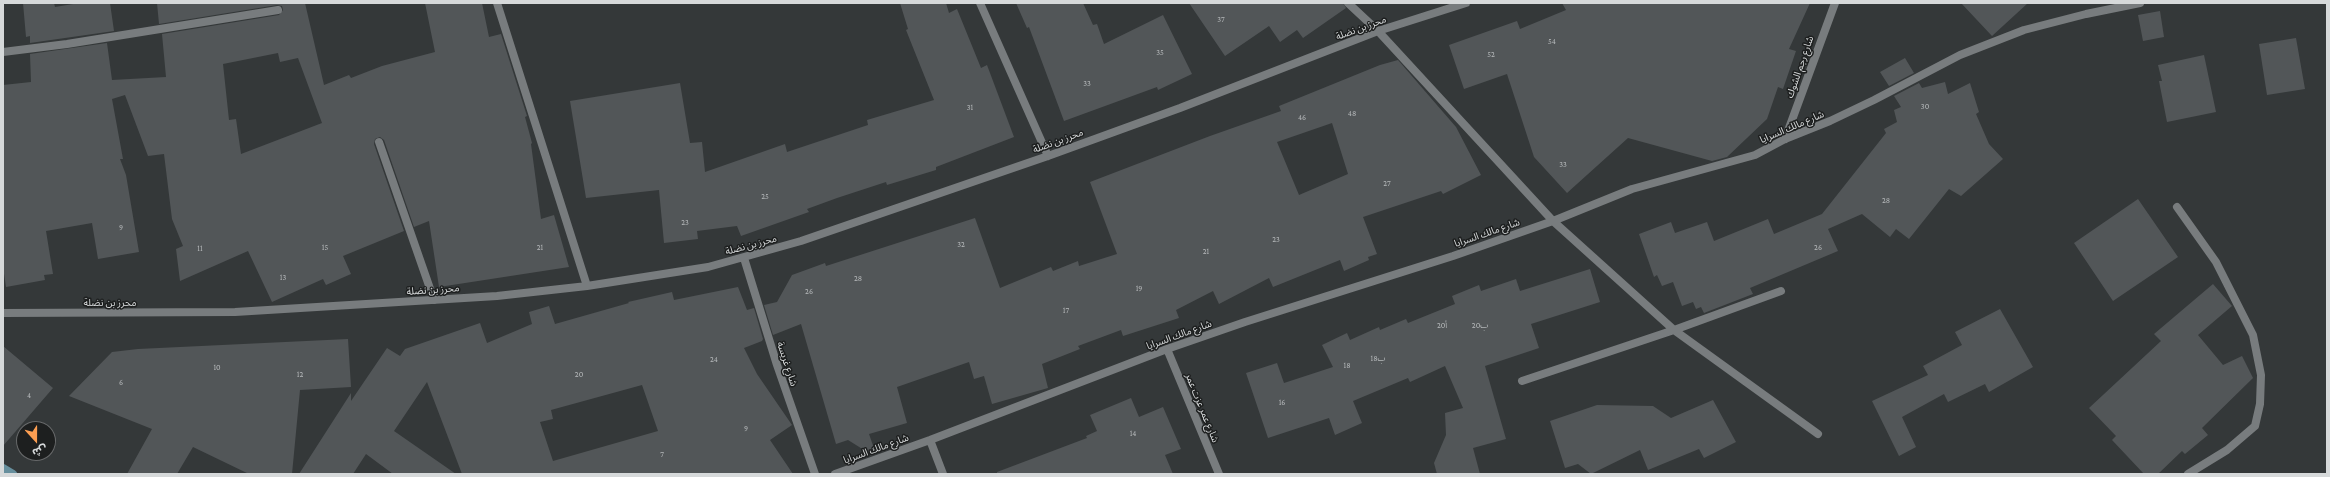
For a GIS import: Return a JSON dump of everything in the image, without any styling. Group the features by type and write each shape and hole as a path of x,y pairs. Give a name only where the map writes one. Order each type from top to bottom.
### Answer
{"street":[{"path":"497,3 587,286"},
{"path":"980,3 1048,156"},
{"path":"1348,3 1378,31 1553,221 1674,330 1818,434"},
{"name":"محرز بن نضلة","path":"3,313 235,312 497,296 587,286 666,274 744,258 801,241 1048,156 1180,108 1378,31 1466,3"},
{"name":"شارع رجم الشوك","path":"1785,139 1835,3"},
{"name":"شارع مالك السرايا","path":"835,474 930,440 1167,349 1266,315 1453,256 1553,221 1632,190 1754,155 1785,139 1830,121 1960,55 2017,33 2086,14 2140,3"},
{"path":"3,52 67,44 278,10"},
{"path":"379,142 434,300"},
{"path":"2177,207 2216,262 2253,335 2261,375 2260,404 2254,426 2227,450 2188,474"},
{"name":"شارع غريسة","path":"744,258 779,371 815,474"},
{"path":"1522,381 1674,330 1781,291"},
{"name":"شارع عمر عزت عمر","path":"1167,349 1219,474"},
{"path":"930,440 943,474"},
{"path":"3,468 13,474"}],"building":[{"path":"23,3 54,3 55,7 79,3 110,3 114,31 30,43 30,36 26,37"},
{"path":"157,3 305,3 324,85 349,75 351,78 382,66 435,52 425,3 482,3 489,37 501,34 527,116 525,117 532,143 541,219 554,215 569,267 439,287 429,221 414,227 384,140 380,137 375,139 374,144 404,231 343,256 351,274 326,285 323,279 272,302 248,251 180,281 176,249 183,246 172,219 164,154 148,156 125,95 112,99 123,159 120,159 126,175 139,252 98,259 92,223 46,231 53,274 44,275 45,280 6,287 3,267 3,85 31,82 30,54 107,43 112,80 166,77 162,34 279,15 283,10 282,6 277,5 159,24","holes":["278,53 280,62 298,58 322,123 241,154 236,119 229,120 223,64"]},
{"path":"900,3 946,3 949,13 957,9 981,68 987,65 1014,137 936,167 936,170 887,185 886,182 837,198 807,209 809,212 741,236 737,226 697,231 698,239 664,243 659,190 586,198 570,101 680,83 690,143 702,142 705,172 785,144 787,152 868,125 867,120 934,100 906,30 908,29"},
{"path":"1016,3 1083,3 1093,25 1097,24 1104,44 1163,15 1192,74 1158,90 1157,87 1064,121 1029,27 1027,28"},
{"path":"1189,3 1343,3 1346,8 1303,38 1297,30 1280,42 1269,26 1225,56"},
{"path":"1562,3 1810,3 1789,49 1796,51 1783,89 1778,87 1767,119 1727,157 1712,161 1628,138 1567,193 1534,157 1507,74 1464,89 1449,45 1517,21 1520,29 1566,10"},
{"path":"1961,3 2028,3 1992,36"},
{"path":"2160,11 2164,37 2143,41 2138,15"},
{"path":"2296,38 2305,89 2267,95 2259,44"},
{"path":"2204,55 2216,112 2167,122 2159,81 2162,81 2158,65"},
{"path":"1905,58 1914,73 1889,86 1880,72"},
{"path":"1398,60 1456,127 1481,175 1443,194 1441,191 1363,217 1377,254 1368,257 1369,260 1344,271 1340,260 1273,287 1269,278 1219,304 1213,291 1176,310 1179,318 1123,336 1121,330 1078,346 1080,349 1042,364 1048,388 992,404 984,376 974,379 969,362 897,387 907,423 869,434 876,454 872,455 848,440 836,444 801,324 773,335 764,305 777,302 792,275 825,263 826,266 975,218 1000,288 1051,267 1053,271 1078,261 1079,266 1117,254 1090,182 1210,136 1281,111 1279,106 1380,65","holes":["1332,123 1348,174 1299,195 1277,142"]},
{"path":"1945,82 1948,94 1970,83 1979,112 1976,114 1989,144 2003,159 1961,196 1949,189 1909,239 1896,229 1890,237 1862,214 1828,229 1838,251 1750,288 1753,294 1704,313 1701,307 1696,309 1693,302 1682,306 1673,282 1662,286 1657,275 1654,277 1639,234 1671,222 1675,233 1707,222 1714,241 1768,219 1774,234 1822,214 1886,133 1884,129 1897,122 1894,110 1901,107 1894,96 1919,83 1922,88"},
{"path":"2138,199 2178,257 2113,301 2074,243"},
{"path":"1590,269 1600,302 1531,324 1539,348 1485,366 1506,439 1473,448 1480,474 1437,474 1434,463 1446,435 1445,413 1463,408 1445,366 1410,382 1408,378 1353,401 1362,423 1335,435 1329,418 1268,438 1246,373 1277,363 1284,383 1333,367 1322,345 1347,333 1350,340 1379,327 1380,330 1406,319 1408,323 1455,304 1452,296 1479,285 1481,291 1516,279 1520,291"},
{"path":"2213,284 2232,306 2198,335 2223,365 2242,356 2253,378 2202,428 2208,435 2185,454 2182,451 2158,474 2144,474 2112,440 2116,436 2089,408 2161,341 2154,334"},
{"path":"738,287 747,310 754,308 763,339 762,341 744,348 757,374 792,425 770,440 793,474 462,474 427,382 394,431 456,474 393,474 366,454 353,474 299,474 351,393 351,401 387,348 400,356 405,349 480,323 487,343 532,324 529,312 549,306 555,324 629,303 628,302 672,292 674,300","holes":["642,385 658,431 553,461 540,422 553,419 551,410"]},
{"path":"2000,309 2033,367 1989,392 1985,384 1948,402 1944,394 1902,417 1916,447 1899,456 1872,401 1928,375 1923,366 1962,345 1955,332"},
{"path":"348,339 351,387 300,390 292,474 249,474 193,447 177,474 127,474 152,429 69,396 112,352 138,349"},
{"path":"3,346 53,388 25,421 16,421 16,431 3,446"},
{"path":"1131,398 1139,417 1163,407 1181,449 1165,455 1173,474 997,474 997,472 1087,438 1086,436 1097,431 1090,415"},
{"path":"1713,400 1736,442 1704,458 1699,449 1648,470 1640,450 1591,474 1578,464 1565,468 1550,421 1597,405 1653,406 1671,418"}]}
